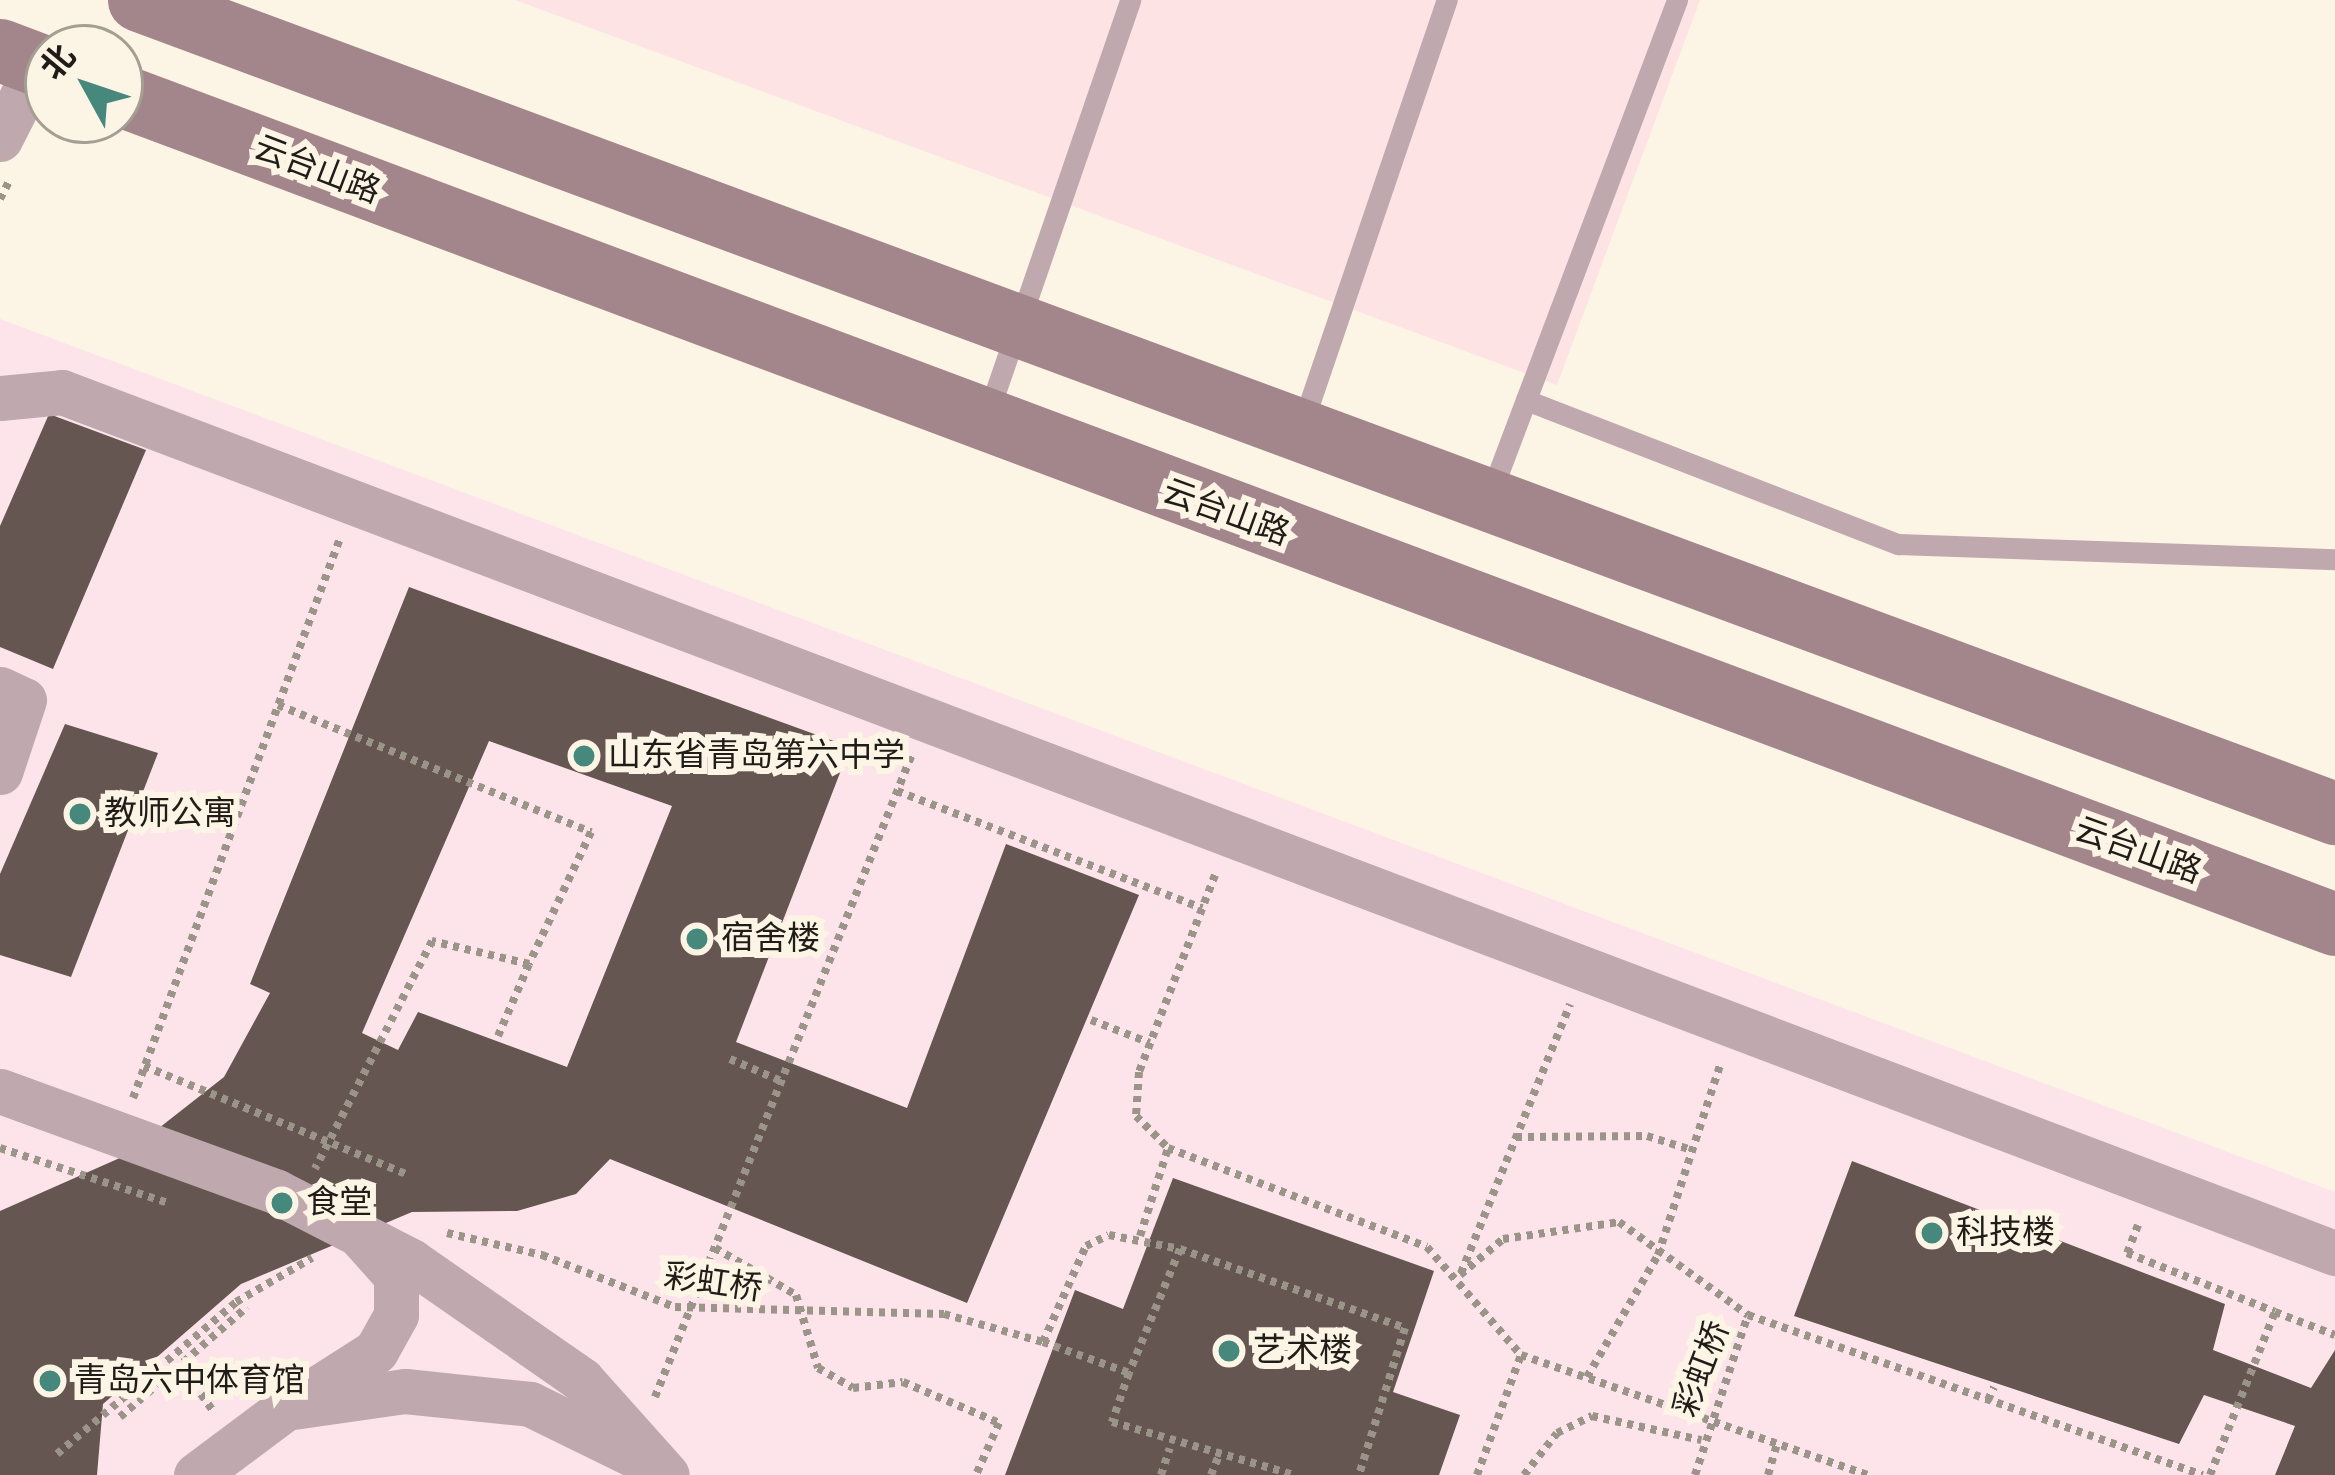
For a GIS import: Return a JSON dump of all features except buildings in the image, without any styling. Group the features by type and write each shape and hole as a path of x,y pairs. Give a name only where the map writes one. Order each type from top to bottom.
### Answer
{"main road":[{"path":"139,0 2335,813"},
{"name":"云台山路","path":"144,104 2335,924"}],"street":[{"path":"0,139 24,74"},
{"path":"0,398 62,392 2335,1253"},
{"path":"0,689 24,700 0,772"},
{"path":"0,1091 120,1133 318,1223 582,1380 656,1463"},
{"path":"196,1475 235,1441 376,1351 396,1315 396,1276 318,1223"},
{"path":"286,1408 405,1390 493,1397 594,1431 656,1463"}],"lane":[{"path":"985,422 1130,0"},
{"path":"1299,431 1447,0"},
{"path":"1488,501 1677,0"},
{"path":"1526,400 1898,544 2335,559"}],"path":[{"path":"120,1133 353,502"},
{"path":"278,704 591,832 498,1036"},
{"path":"656,1463 715,1248 927,719"},
{"path":"898,791 1202,908"},
{"path":"1231,835 1150,1043 1136,1116 1168,1148 1376,1220 1460,1275 1521,1355 1868,1475"},
{"path":"57,1454 236,1302 318,1223 331,1138 432,941 529,964"},
{"path":"1460,1275 1584,969"},
{"path":"1091,1020 1150,1043"},
{"path":"1587,1377 1658,1255 1733,1025"},
{"path":"730,1060 781,1081"},
{"path":"144,1066 331,1138 406,1174"},
{"path":"1516,1137 1647,1136 1692,1150"},
{"path":"0,1148 179,1206"},
{"path":"1140,1236 1168,1148"},
{"path":"1460,1275 1503,1239 1565,1223 1618,1222 1748,1316 2207,1475 2275,1312"},
{"name":"彩虹桥","path":"422,1232 542,1255 676,1307 898,1310 1042,1342 1129,1373"},
{"path":"1042,1342 1086,1246 1140,1236 1405,1328 1359,1475"},
{"path":"715,1248 796,1294 818,1368 853,1388 903,1382 999,1424 976,1475"},
{"path":"1180,1249 1112,1422 1294,1475"},
{"path":"2127,1253 2335,1335"},
{"path":"120,1417 247,1307"},
{"name":"彩虹桥","path":"1695,1475 1700,1440 1748,1316"},
{"path":"1477,1475 1521,1355"},
{"path":"180,1365 235,1441"},
{"path":"1988,1400 1994,1387"},
{"name":"彩虹桥","path":"1524,1475 1556,1433 1592,1416 1700,1440"},
{"path":"1768,1475 1778,1441"},
{"path":"1161,1475 1170,1448"},
{"path":"1211,1475 1218,1456"}],"shaded area":[{"path":"515,0 1700,0 1557,385"},
{"name":"山东省青岛第六中学","path":"0,319 2335,1192 2335,1475 0,1475"}],"place":[{"name":"山东省青岛第六中学","path":"584,756"},
{"name":"教师公寓","path":"80,814"},
{"name":"宿舍楼","path":"697,939"},
{"name":"食堂","path":"282,1203"},
{"name":"科技楼","path":"1932,1233"},
{"name":"艺术楼","path":"1229,1351"},
{"name":"青岛六中体育馆","path":"50,1381"}]}
